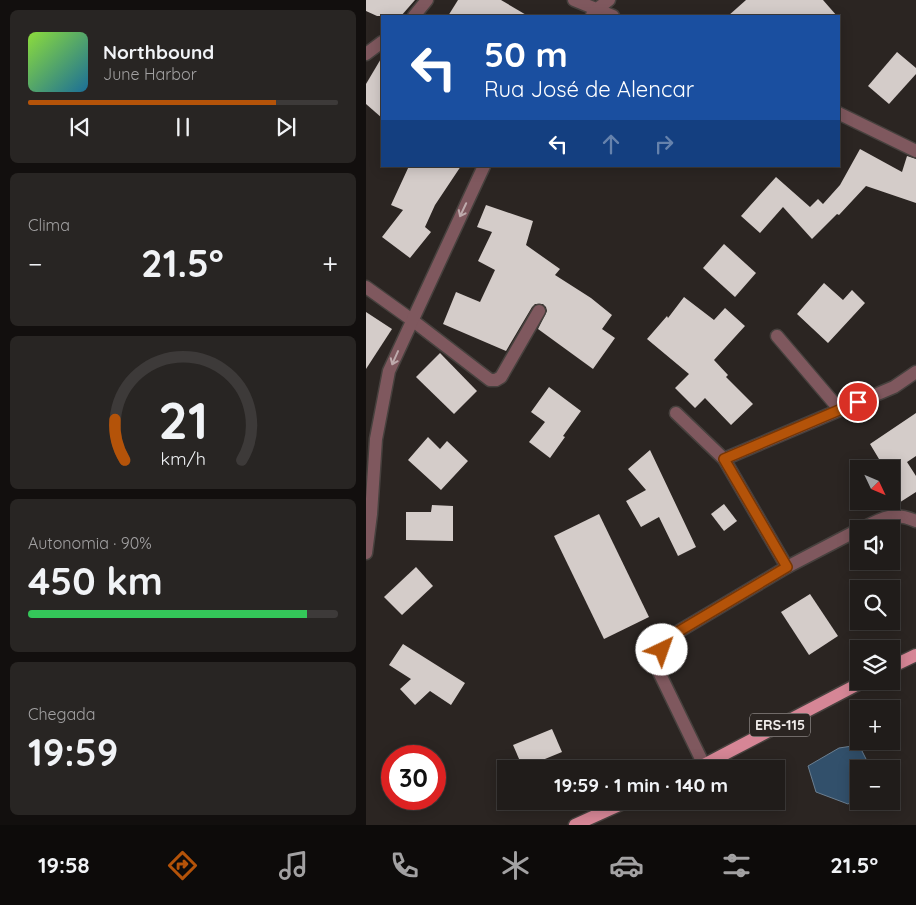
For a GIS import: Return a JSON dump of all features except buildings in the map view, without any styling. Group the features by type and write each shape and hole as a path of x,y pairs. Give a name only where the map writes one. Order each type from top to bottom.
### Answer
{"main road":[{"path":"900,663 916,655"},
{"name":"ERS-115","path":"713,760 850,688"},
{"path":"575,825 608,810"}],"street":[{"path":"415,15 427,0"},
{"path":"574,0 594,13 607,15"},
{"path":"594,13 609,0"},
{"path":"366,54 381,43"},
{"path":"840,114 916,151"},
{"path":"366,553 378,429 389,372 484,167"},
{"path":"366,287 490,380 496,380 501,377 540,311"},
{"path":"777,336 840,410"},
{"path":"724,459 894,387 916,372"},
{"path":"676,413 724,459 787,567"},
{"path":"879,520 886,516 908,517 916,521"},
{"path":"697,760 657,668 662,650 676,633 787,567 850,535"}],"water":[{"path":"850,746 850,750 862,750 866,760 850,760 850,803 848,804 816,792 808,766 839,748"}],"route":[{"path":"662,650 676,633 787,567 724,459 858,402"}]}
